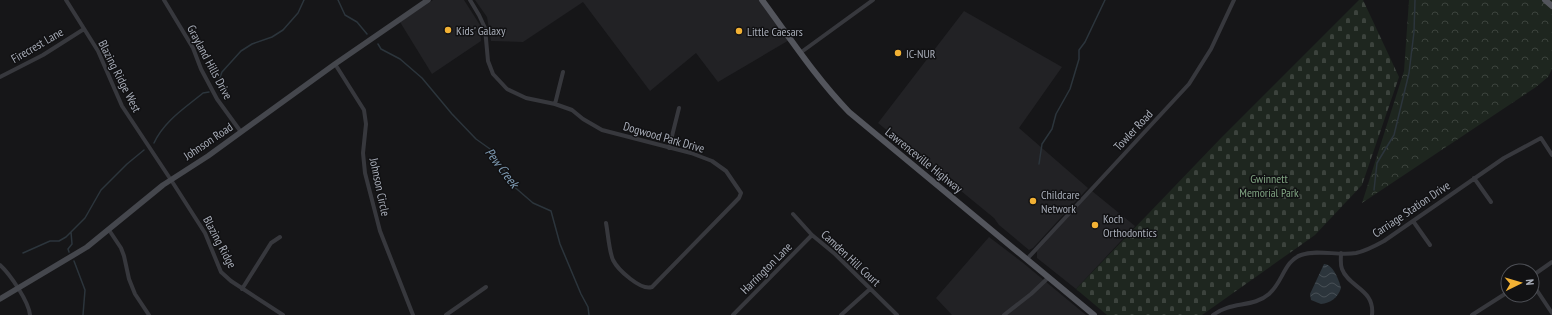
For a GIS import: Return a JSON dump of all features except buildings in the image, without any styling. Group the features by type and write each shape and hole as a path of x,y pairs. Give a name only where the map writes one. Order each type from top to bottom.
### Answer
{"main road":[{"name":"Lawrenceville Highway","path":"762,0 833,96 849,112 1094,315"},
{"path":"1546,0 1552,6"}],"street":[{"name":"Blazing Ridge West","path":"66,0 98,51 122,106 171,179"},
{"name":"Grayland Hills Drive","path":"164,0 193,48 201,69 217,99 241,132"},
{"name":"Johnson Road","path":"0,299 80,252 171,179 208,156 335,64 428,0"},
{"name":"Dogwood Park Drive","path":"470,0 480,15 484,28 488,61 493,74 507,89 526,98 555,104 572,110 583,119 602,130 712,161 726,171 741,193 739,198 652,287 648,288 644,288 630,278 619,269 612,259 606,223"},
{"path":"800,53 873,0"},
{"name":"Towler Road","path":"1027,259 1189,84 1211,48 1234,0"},
{"name":"Firecrest Lane","path":"0,77 43,55 84,29"},
{"name":"Johnson Circle","path":"335,64 364,110 366,124 363,154 365,173 380,231 413,315"},
{"path":"555,104 563,72"},
{"path":"669,148 679,108"},
{"name":"Carriage Station Drive","path":"1212,315 1219,310 1230,306 1252,303 1268,295 1279,284 1289,262 1298,255 1307,253 1355,253 1370,249 1384,241 1504,158 1541,138 1552,155"},
{"path":"1474,178 1491,202"},
{"name":"Blazing Ridge","path":"171,179 205,233 222,272 242,289 259,298 283,315"},
{"name":"Camden Hill Court","path":"793,214 812,235 835,254 898,315"},
{"path":"1413,220 1430,245"},
{"path":"109,230 121,248 134,294 149,315"},
{"name":"Harrington Lane","path":"734,315 812,235"},
{"path":"242,289 271,243 280,237"},
{"path":"1341,253 1342,268 1347,278 1367,294 1371,304 1372,315"},
{"path":"1540,270 1552,262"},
{"path":"0,265 18,288 26,302 30,315"},
{"path":"1004,315 1032,294 1049,277"},
{"path":"446,315 486,287"},
{"path":"841,315 870,289"},
{"path":"1540,295 1552,313"},
{"path":"1472,315 1500,297"}],"shaded area":[{"path":"433,0 464,0 480,25 481,41 432,74 400,22"},
{"path":"475,0 764,0 791,39 718,82 696,53 650,91 583,2 523,42 491,41 487,17"},
{"path":"964,11 1062,67 1019,128 1088,188 1033,248 1029,250 999,225 994,218 878,123"},
{"path":"1092,191 1135,226 1076,289 1037,258 1037,251"},
{"path":"989,237 1086,315 952,315 936,298"}],"green space":[{"name":"Gwinnett Memorial Park","path":"1359,0 1363,0 1399,77 1362,185 1315,235 1202,315 1107,315 1076,289 1221,138"},
{"path":"1409,0 1552,0 1552,69 1548,77 1536,87 1362,203 1404,71"}],"water":[{"path":"1324,264 1333,269 1341,288 1338,295 1333,299 1321,304 1311,300 1310,294"}],"waterway":[{"path":"217,85 222,72 241,51 252,44 272,37 283,30 298,13 304,0"},
{"name":"Pew Creek","path":"338,0 345,15 357,22 367,34"},
{"path":"1039,164 1042,144 1052,129 1056,114 1070,89 1079,59 1079,50 1085,42 1105,0"},
{"path":"1374,190 1377,163 1394,135 1409,73 1414,32 1415,0"},
{"name":"Pew Creek","path":"378,44 381,49 400,59 422,78 452,114 476,139 490,149 503,168 511,184 533,203 551,211 560,244 588,307 589,315"},
{"path":"154,143 158,135 169,121 203,93 209,92"},
{"path":"23,253 50,241 59,241 66,237 85,218 101,190 127,164 144,150"},
{"path":"69,252 68,249 72,244 71,232"},
{"path":"74,261 85,290 83,315"}],"place":[{"name":"Kids' Galaxy","path":"448,30"},
{"name":"Little Caesars","path":"739,31"},
{"name":"IC-NUR","path":"898,53"},
{"name":"Childcare Network","path":"1033,201"},
{"name":"Koch Orthodontics","path":"1095,225"}]}
